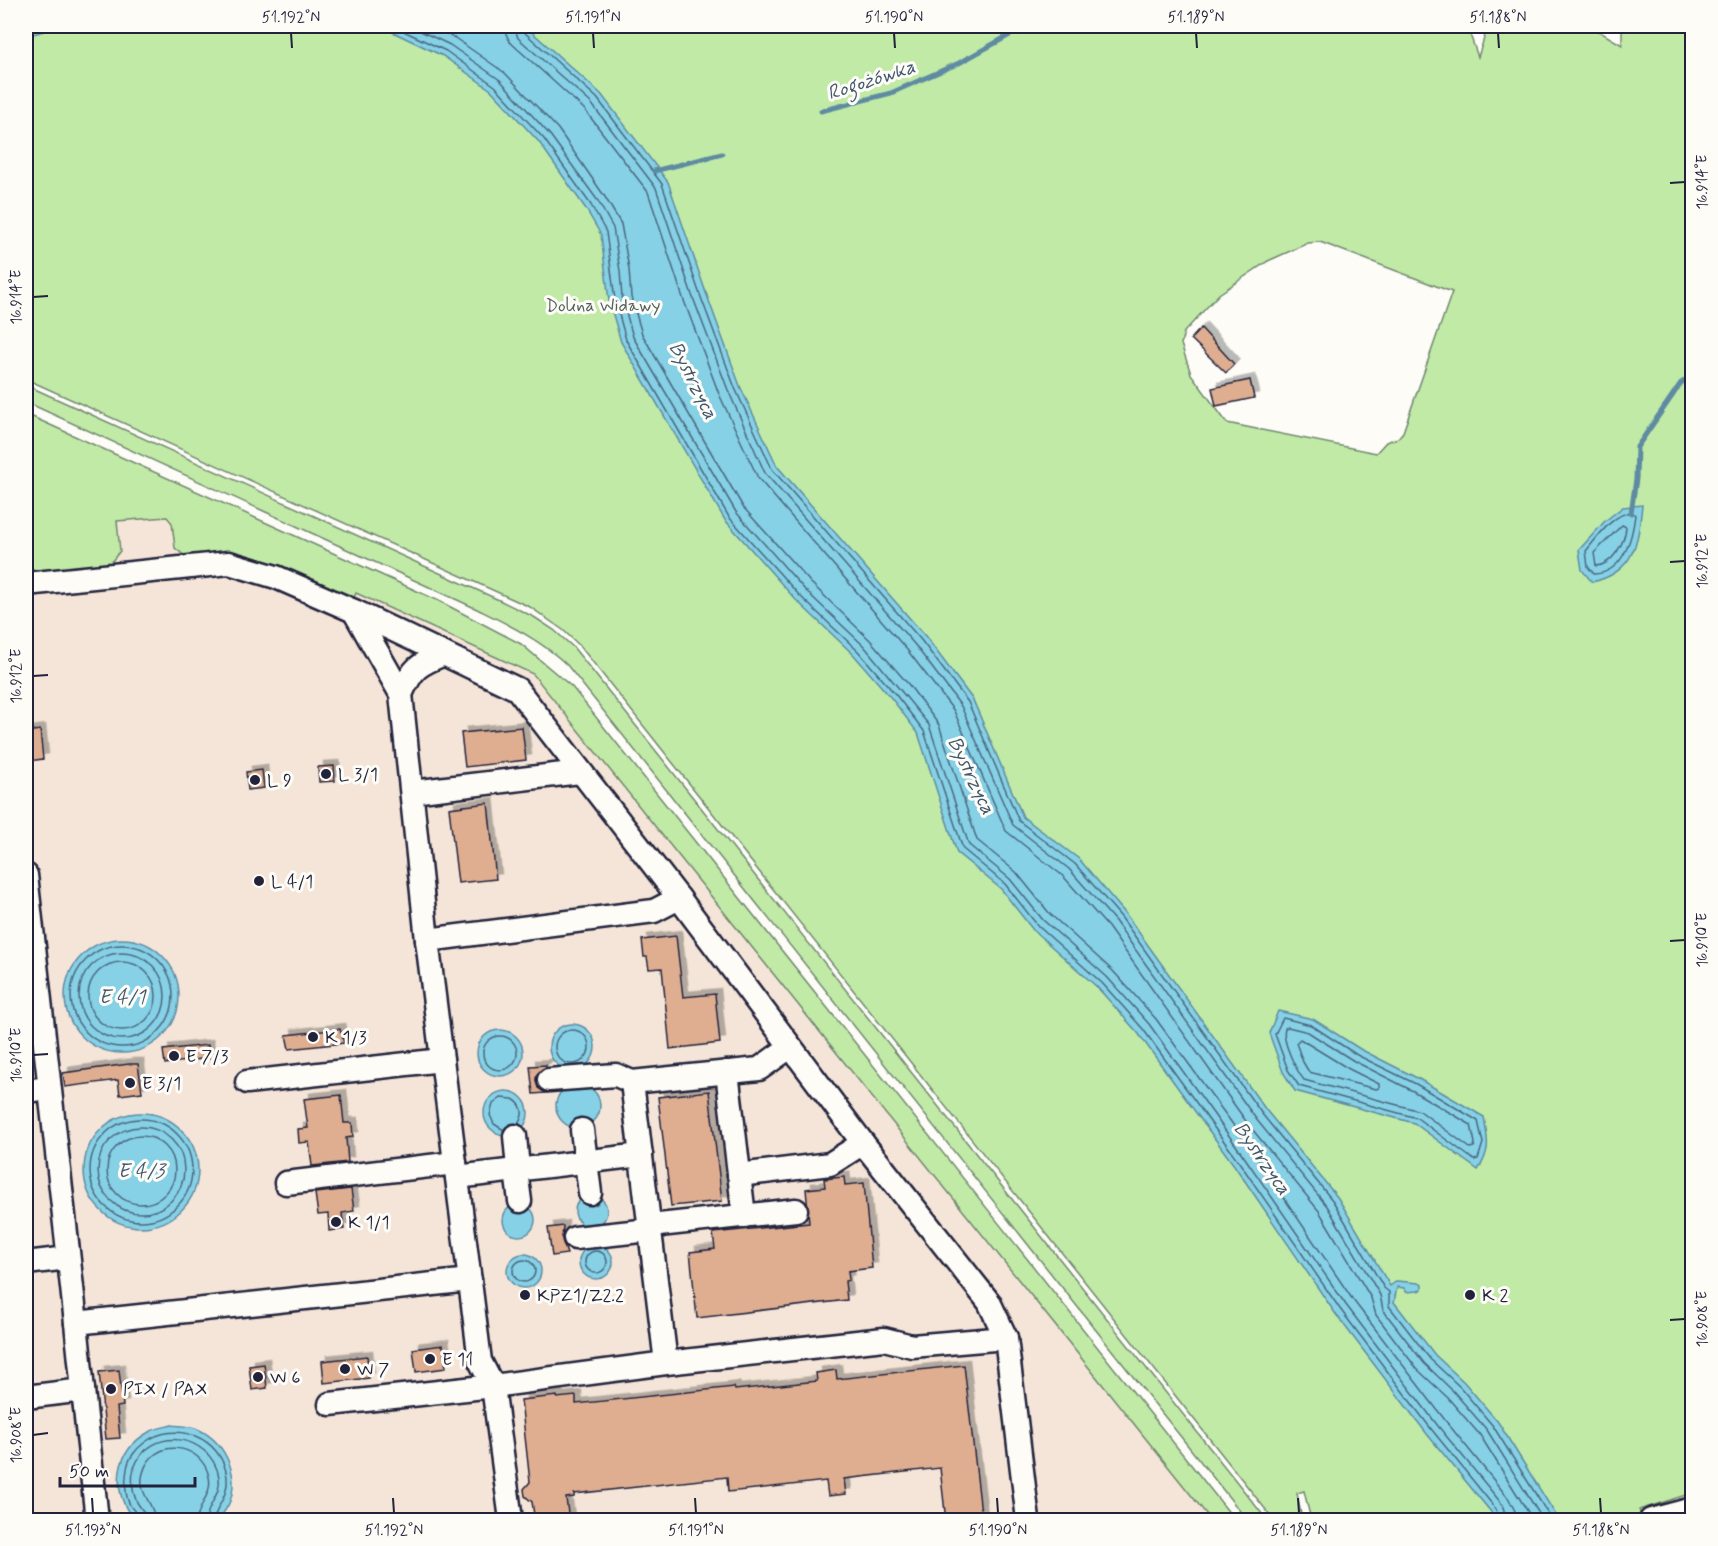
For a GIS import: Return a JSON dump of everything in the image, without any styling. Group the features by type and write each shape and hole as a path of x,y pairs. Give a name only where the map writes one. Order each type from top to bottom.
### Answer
{"street":[{"path":"26,584 229,563 276,577 354,611 517,689 679,898 790,1047 989,1302 1006,1338 1028,1521"},
{"path":"354,611 401,694 427,940 480,1361 493,1386 511,1521"},
{"path":"401,694 410,675 422,663 444,654"},
{"path":"412,792 580,772"},
{"path":"26,875 29,928 97,1521"},
{"path":"427,940 654,910 679,898"},
{"path":"549,1080 616,1075 632,1082 759,1069 790,1047"},
{"path":"247,1082 442,1060"},
{"path":"727,1072 744,1216"},
{"path":"632,1082 666,1363"},
{"path":"26,1091 49,1088"},
{"path":"582,1130 590,1193"},
{"path":"515,1136 520,1201"},
{"path":"739,1175 830,1164 864,1143"},
{"path":"286,1183 456,1170 517,1170 641,1155"},
{"path":"575,1238 796,1210"},
{"path":"26,1263 68,1258"},
{"path":"76,1323 470,1280"},
{"path":"330,1404 884,1339 912,1346 1006,1338"},
{"path":"26,1397 83,1390"},
{"path":"1651,1521 1692,1509"}],"shaded area":[{"path":"26,440 533,674 1211,1520 26,1520"}],"green space":[{"name":"Dolina Widawy","path":"26,26 1467,26 1478,57 1488,26 1590,26 1622,45 1622,26 1692,26 1692,1493 1639,1510 1644,1520 1311,1520 1304,1491 1297,1493 1302,1520 1274,1520 580,646 563,630 530,607 26,379","holes":["1320,242 1452,292 1403,432 1398,438 1386,442 1376,453 1227,423 1191,374 1181,344 1184,332 1219,294 1268,261 1308,243"]},
{"path":"26,385 499,600 534,617 554,630 573,647 1267,1520 1247,1520 567,665 536,641 477,609 26,402"},
{"path":"26,414 439,601 521,644 572,687 1235,1520 1211,1520 533,674 356,593 353,600 185,556 175,548 172,523 167,517 117,521 120,551 108,566 26,575"}],"water":[{"path":"26,26 62,26 26,36"},
{"name":"Bystrzyca","path":"380,26 525,26 601,94 668,182 740,386 777,466 926,637 973,700 1023,817 1079,859 1125,913 1266,1110 1338,1198 1390,1286 1397,1281 1422,1285 1422,1289 1418,1291 1406,1292 1404,1288 1397,1287 1394,1302 1435,1355 1464,1382 1498,1422 1559,1520 1494,1520 1491,1512 1427,1434 1335,1313 1234,1165 1138,1033 1097,987 1033,930 1001,889 957,853 918,733 854,655 795,599 725,520 621,342 609,301 601,235 586,209 539,142 491,90 443,56"},
{"path":"1642,505 1639,532 1632,554 1617,571 1592,582 1582,570 1579,550 1605,521 1623,507"},
{"name":"E 4/1","path":"122,939 144,944 162,956 174,974 179,996 174,1018 162,1036 144,1048 122,1053 100,1048 82,1036 70,1018 65,996 70,974 82,956 100,944"},
{"path":"1278,1011 1313,1019 1360,1049 1419,1079 1484,1117 1487,1151 1478,1170 1414,1123 1295,1091 1283,1072 1269,1033"},
{"path":"572,1024 588,1031 595,1047 588,1063 572,1070 556,1063 549,1047 556,1031"},
{"path":"500,1030 516,1037 523,1053 516,1069 500,1076 484,1069 477,1053 484,1037"},
{"path":"578,1084 593,1091 600,1106 593,1121 578,1128 563,1121 556,1106 563,1091"},
{"path":"506,1091 515,1092 522,1097 527,1104 527,1122 522,1129 515,1134 506,1135 497,1134 490,1129 485,1122 484,1113 485,1104 490,1097 497,1092"},
{"name":"E 4/3","path":"141,1113 163,1118 181,1130 193,1148 198,1170 193,1192 181,1210 163,1222 141,1227 119,1222 101,1210 89,1192 84,1170 89,1148 101,1130 119,1118"},
{"path":"591,1195 602,1200 607,1211 602,1222 591,1227 580,1222 575,1211 580,1200"},
{"path":"519,1204 531,1208 535,1220 531,1232 519,1236 507,1232 503,1220 507,1208"},
{"path":"596,1245 608,1250 613,1262 608,1274 596,1279 584,1274 579,1262 584,1250"},
{"path":"524,1254 536,1259 541,1271 536,1283 524,1288 512,1283 507,1271 512,1259"},
{"path":"172,1425 195,1428 205,1433 214,1440 227,1458 231,1468 233,1490 225,1511 218,1520 134,1520 127,1509 119,1484 123,1461 137,1440 149,1432"}],"building":[{"path":"1201,328 1234,364 1226,373 1191,339"},
{"path":"1250,380 1254,398 1216,406 1212,388"},
{"path":"522,727 526,760 465,767 461,733"},
{"path":"40,730 43,759 29,761 26,732"},
{"name":"L 3/1","path":"334,766 335,781 319,782 318,767"},
{"name":"L 9","path":"262,770 264,788 248,790 246,772"},
{"path":"488,803 496,879 458,883 449,808"},
{"path":"676,936 683,997 715,994 720,1043 670,1049 662,968 649,969 647,957 644,957 642,940"},
{"path":"340,1029 344,1043 289,1049 286,1035"},
{"path":"208,1045 209,1058 165,1064 163,1050"},
{"path":"138,1064 142,1092 120,1095 118,1080 65,1087 63,1073"},
{"path":"546,1065 537,1074 536,1080 538,1088 547,1093 533,1094 530,1066"},
{"path":"709,1091 722,1201 671,1206 658,1097"},
{"path":"341,1095 344,1123 352,1123 353,1137 346,1138 348,1162 312,1166 309,1142 299,1143 298,1129 308,1128 304,1099"},
{"path":"844,1177 845,1185 864,1183 872,1268 848,1271 849,1280 845,1281 847,1300 697,1318 690,1252 715,1249 713,1233 809,1223 806,1189 825,1187 824,1179"},
{"path":"351,1189 354,1211 342,1213 344,1229 329,1231 328,1214 318,1215 315,1193"},
{"path":"563,1226 562,1240 567,1254 552,1256 548,1228"},
{"name":"E 11","path":"443,1345 446,1368 416,1372 413,1349"},
{"name":"W 7","path":"367,1356 369,1378 324,1383 322,1361"},
{"name":"W 6","path":"264,1364 267,1388 252,1390 249,1366"},
{"path":"964,1365 982,1521 946,1521 940,1468 844,1479 846,1494 828,1496 826,1481 728,1492 727,1477 574,1494 574,1497 566,1498 569,1521 535,1521 532,1502 525,1496 524,1489 530,1482 521,1400 576,1396 576,1404 734,1387 735,1390 817,1381 816,1373 836,1370 837,1379"},
{"name":"PIX / PAX","path":"119,1370 123,1406 117,1407 120,1438 106,1439 99,1372"}],"waterway":[{"name":"Rogożówka","path":"821,111 891,93 959,63 1026,26"},
{"name":"Rogożówka","path":"654,171 722,154"},
{"path":"1631,513 1636,479 1637,447 1681,383 1692,376"}],"place":[{"name":"L 3/1","path":"326,774"},
{"name":"L 9","path":"255,780"},
{"name":"L 4/1","path":"259,881"},
{"name":"K 1/3","path":"313,1037"},
{"name":"E 7/3","path":"174,1056"},
{"name":"E 3/1","path":"130,1083"},
{"name":"K 1/1","path":"336,1222"},
{"name":"KPZ1/Z2.2","path":"525,1295"},
{"name":"K 2","path":"1470,1295"},
{"name":"E 11","path":"430,1359"},
{"name":"W 7","path":"345,1369"},
{"name":"W 6","path":"258,1377"},
{"name":"PIX / PAX","path":"111,1389"}]}
